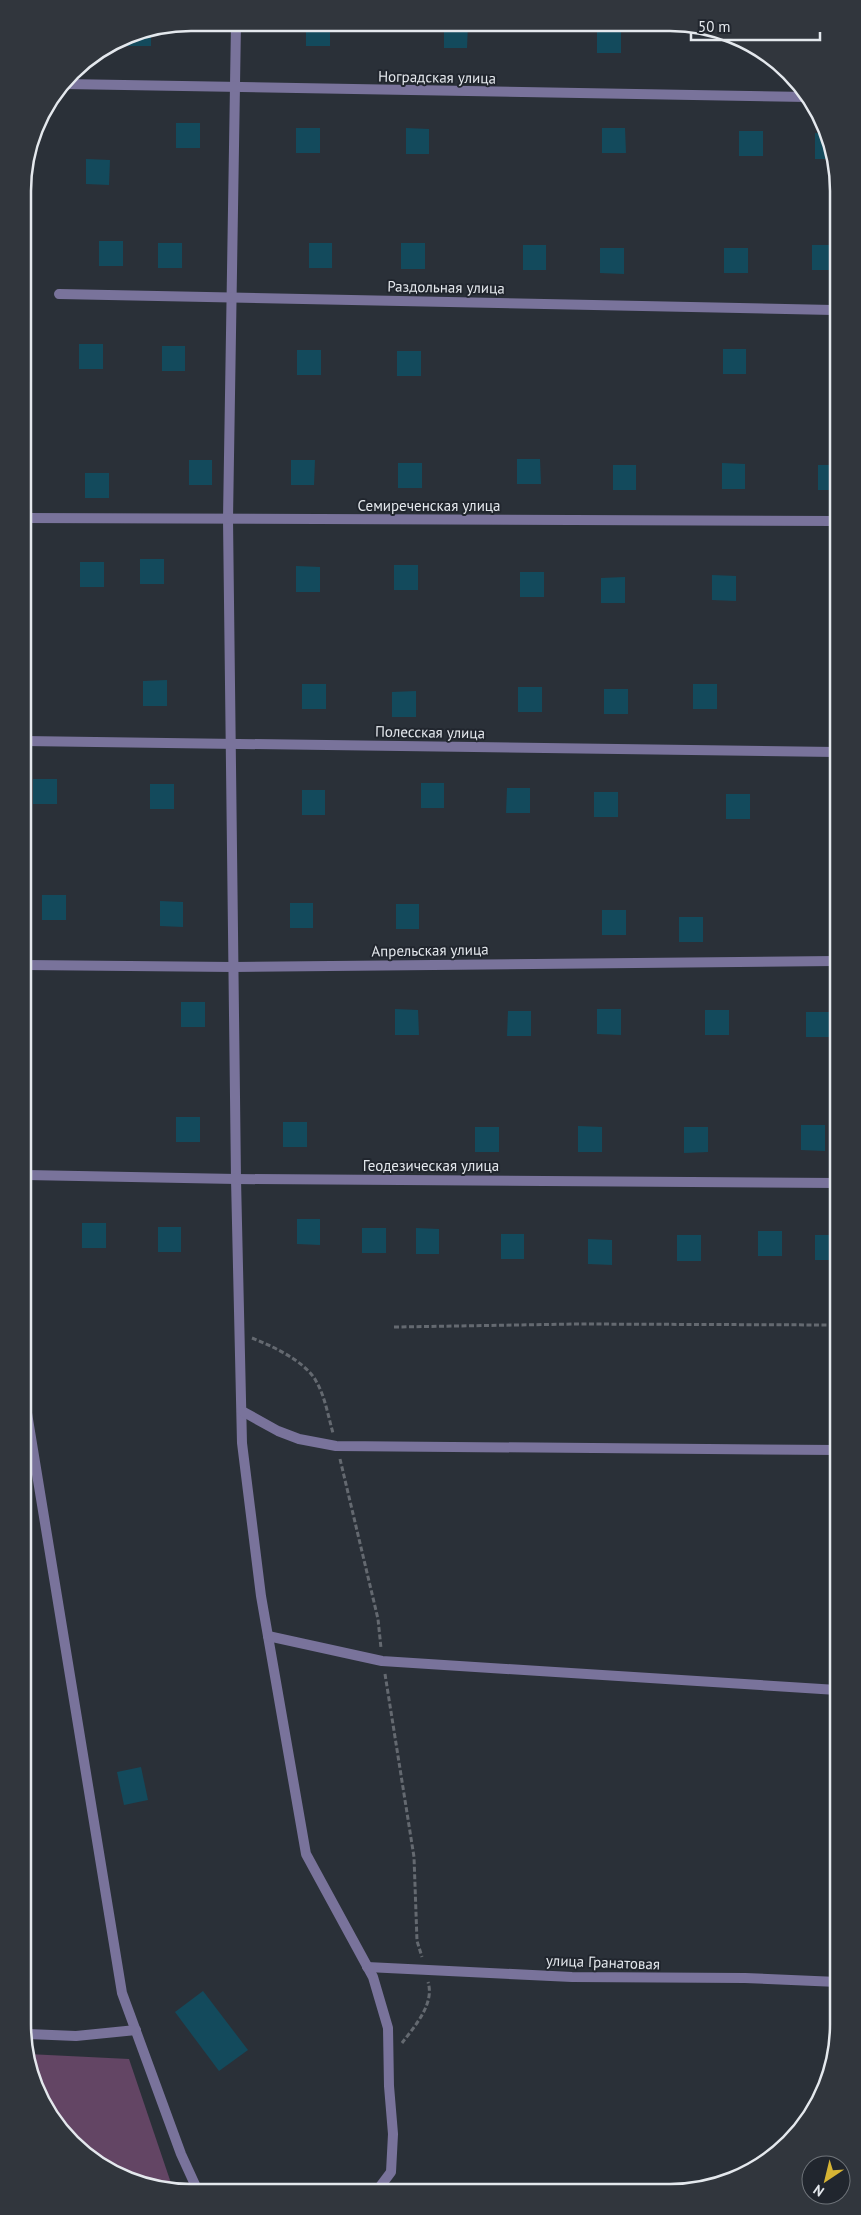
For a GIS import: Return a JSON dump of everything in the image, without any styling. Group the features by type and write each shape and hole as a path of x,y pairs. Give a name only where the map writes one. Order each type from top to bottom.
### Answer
{"street":[{"path":"236,31 230,298 228,520 236,1179 242,1443 248,1502 268,1636 306,1854 372,1977 388,2028 388,2061 393,2134 390,2172 382,2184"},
{"name":"Ноградская улица","path":"73,84 799,97"},
{"name":"Раздольная улица","path":"59,294 830,310"},
{"name":"Семиреченская улица","path":"32,518 830,521"},
{"name":"Полесская улица","path":"32,741 830,752"},
{"name":"Апрельская улица","path":"32,965 233,967 830,961"},
{"name":"Геодезическая улица","path":"31,1175 236,1179 829,1183"},
{"path":"242,1411 278,1431 299,1439 336,1446 829,1450"},
{"path":"31,1439 122,1993 181,2154 195,2184"},
{"path":"268,1636 382,1661 829,1690"},
{"name":"улица Гранатовая","path":"367,1967 625,1979 745,1978 829,1982"},
{"path":"32,2034 76,2036 136,2030"}],"path":[{"path":"394,1327 577,1324 829,1324"},
{"path":"240,1333 281,1351 299,1363 316,1380 325,1402 378,1619 382,1661 393,1714 414,1857 417,1941 430,1989 422,2015 388,2061"}],"shaded area":[{"path":"35,2054 129,2059 171,2182 160,2181 120,2167 94,2151 78,2137 64,2121 43,2085"}],"building":[{"path":"306,31 330,31 330,46 306,46"},
{"path":"444,31 468,31 467,48 444,48"},
{"path":"597,31 621,31 621,53 597,53"},
{"path":"151,37 151,46 125,46"},
{"path":"176,123 200,123 200,148 176,148"},
{"path":"296,128 320,128 320,153 296,153"},
{"path":"406,128 429,129 429,154 406,154"},
{"path":"602,128 625,128 626,153 602,153"},
{"path":"739,131 763,131 763,156 739,156"},
{"path":"815,133 819,133 826,159 815,159"},
{"path":"86,159 110,160 109,185 86,184"},
{"path":"99,241 123,241 123,266 99,266"},
{"path":"158,243 182,243 182,268 158,268"},
{"path":"309,243 332,243 332,268 309,268"},
{"path":"401,243 425,243 425,269 401,269"},
{"path":"523,245 546,245 546,270 523,270"},
{"path":"812,245 830,245 830,270 812,270"},
{"path":"600,248 624,248 624,274 600,273"},
{"path":"724,248 748,248 748,273 724,273"},
{"path":"79,344 103,344 103,369 79,369"},
{"path":"162,346 185,346 185,371 162,371"},
{"path":"723,349 746,349 746,374 723,374"},
{"path":"297,350 321,350 321,375 297,375"},
{"path":"397,351 421,351 421,376 397,376"},
{"path":"517,459 540,459 541,484 517,484"},
{"path":"189,460 212,460 212,485 189,485"},
{"path":"291,460 315,460 314,485 291,485"},
{"path":"398,463 422,463 422,488 398,488"},
{"path":"722,463 745,464 745,489 722,489"},
{"path":"613,465 636,465 636,490 613,490"},
{"path":"818,465 830,465 830,490 818,490"},
{"path":"85,473 109,473 109,498 85,498"},
{"path":"140,559 164,559 164,584 140,584"},
{"path":"80,562 104,562 104,587 80,587"},
{"path":"394,565 418,565 418,590 394,590"},
{"path":"296,566 320,567 320,592 296,592"},
{"path":"520,572 544,572 544,597 520,597"},
{"path":"712,575 736,576 736,601 712,600"},
{"path":"625,577 625,603 601,603 601,578"},
{"path":"167,680 167,706 143,706 143,681"},
{"path":"302,684 326,684 326,709 302,709"},
{"path":"693,684 717,684 717,709 693,709"},
{"path":"518,687 542,687 542,712 518,712"},
{"path":"604,689 628,689 628,714 604,714"},
{"path":"416,691 416,717 392,717 392,692"},
{"path":"33,779 57,779 57,804 33,804"},
{"path":"421,783 444,783 444,808 421,808"},
{"path":"150,784 174,784 174,809 150,809"},
{"path":"507,788 530,788 530,813 506,813"},
{"path":"302,790 325,790 325,815 302,815"},
{"path":"594,792 618,792 618,817 594,817"},
{"path":"726,794 750,794 750,819 726,819"},
{"path":"42,895 66,895 66,920 42,920"},
{"path":"160,901 183,902 183,927 160,926"},
{"path":"290,903 313,903 313,928 290,928"},
{"path":"396,904 419,904 419,929 396,929"},
{"path":"602,910 626,910 626,935 602,935"},
{"path":"679,917 703,917 703,942 679,942"},
{"path":"181,1002 205,1002 205,1027 181,1027"},
{"path":"395,1009 418,1010 419,1035 395,1035"},
{"path":"597,1009 621,1009 621,1035 597,1034"},
{"path":"705,1010 729,1010 729,1035 705,1035"},
{"path":"508,1011 531,1011 531,1036 507,1036"},
{"path":"806,1012 830,1012 830,1037 806,1037"},
{"path":"176,1117 200,1117 200,1142 176,1142"},
{"path":"283,1122 307,1122 307,1147 283,1147"},
{"path":"801,1125 825,1125 825,1151 801,1150"},
{"path":"578,1126 602,1127 602,1152 578,1152"},
{"path":"475,1127 499,1127 499,1152 475,1152"},
{"path":"684,1127 708,1127 708,1152 684,1153"},
{"path":"297,1219 320,1219 320,1245 297,1244"},
{"path":"82,1223 106,1223 106,1248 82,1248"},
{"path":"158,1227 181,1227 181,1252 158,1252"},
{"path":"362,1228 386,1228 386,1253 362,1253"},
{"path":"416,1228 439,1229 439,1254 416,1254"},
{"path":"758,1231 782,1231 782,1256 758,1256"},
{"path":"501,1234 524,1234 524,1259 501,1259"},
{"path":"677,1235 701,1235 701,1261 677,1261"},
{"path":"815,1235 829,1235 829,1260 815,1260"},
{"path":"588,1239 612,1240 612,1265 588,1264"},
{"path":"141,1767 148,1800 124,1805 117,1772"},
{"path":"203,1991 248,2050 219,2071 175,2012"}]}
